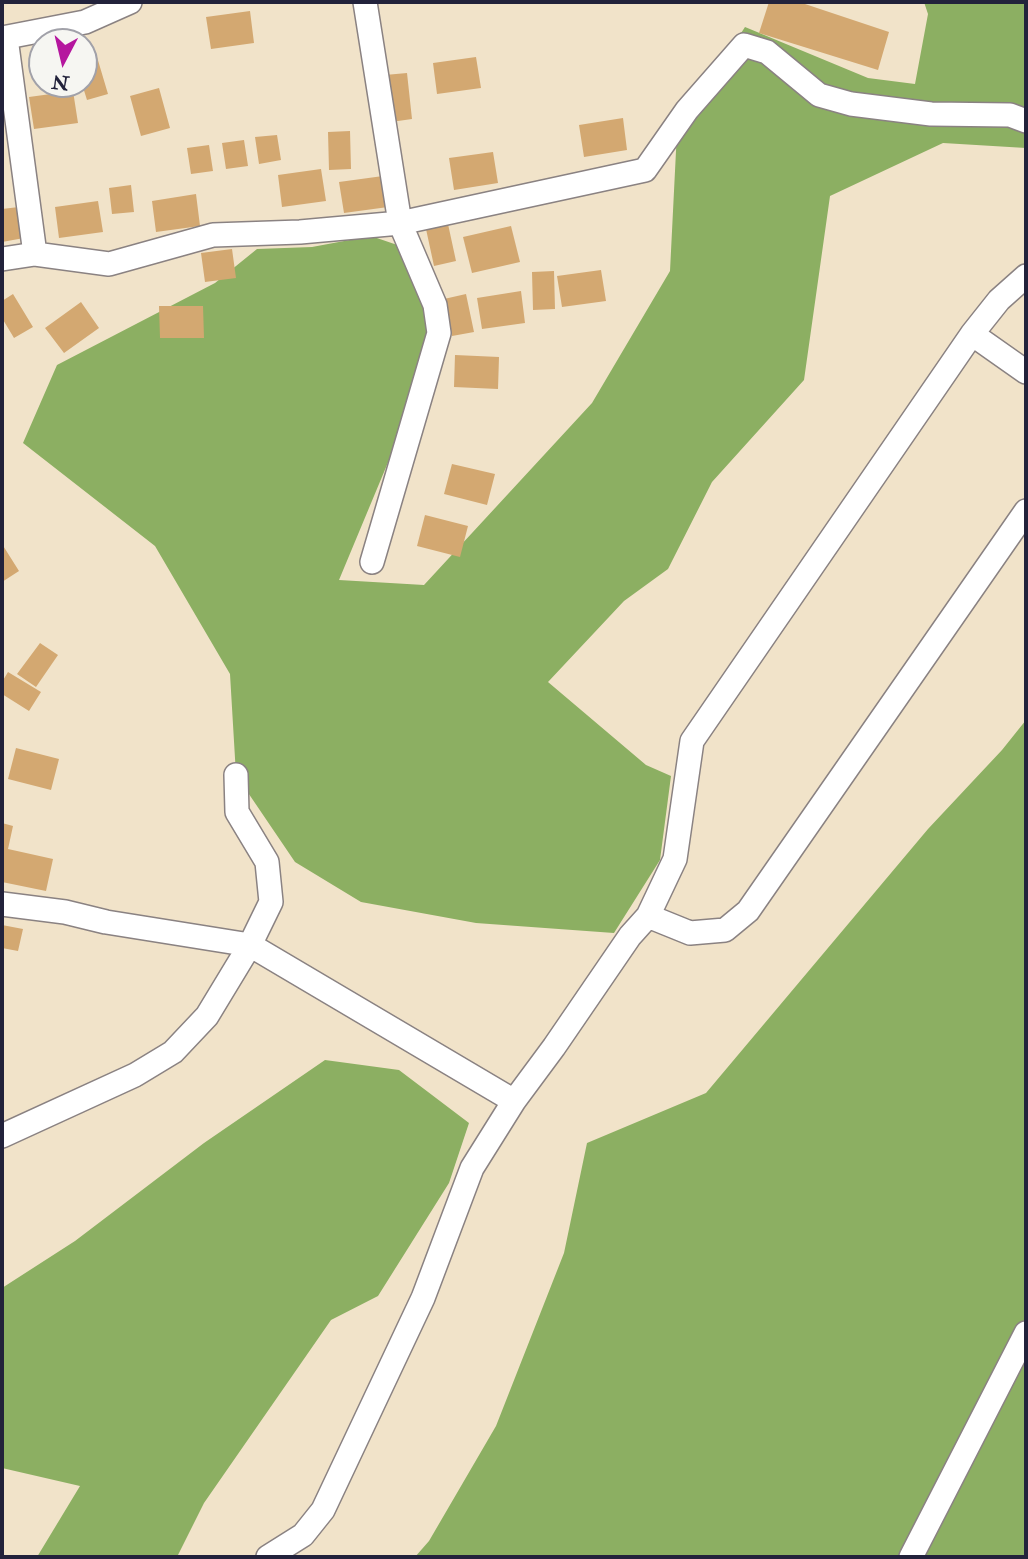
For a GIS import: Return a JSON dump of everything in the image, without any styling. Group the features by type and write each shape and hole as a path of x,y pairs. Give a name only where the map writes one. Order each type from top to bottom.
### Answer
{"street":[{"path":"35,254 4,38 85,22 130,2"},
{"path":"365,2 400,223 435,305 439,332 372,562"},
{"path":"2,259 35,254 109,264 213,235 300,232 400,223 645,170 687,110 744,45 767,52 819,95 851,104 930,114 1010,115 1026,121"},
{"path":"268,1557 303,1535 323,1510 423,1298 472,1168 514,1101 630,936 648,916 675,859 692,741 972,334 999,300 1026,276"},
{"path":"972,334 1026,373"},
{"path":"648,916 690,933 725,930 748,911 1026,511"},
{"path":"2,1136 135,1074 173,1052 207,1016 250,945 271,902 267,862 237,812 236,775"},
{"path":"2,904 65,912 106,922 250,945 514,1101"},
{"path":"911,1557 1026,1333"}],"green space":[{"path":"924,2 1026,2 1026,148 943,143 830,196 804,380 712,482 668,569 624,601 548,682 646,765 671,776 660,860 614,933 476,923 361,902 295,862 236,775 230,674 155,546 23,443 57,365 215,283 257,249 312,247 371,236 409,249 435,305 429,364 339,580 424,585 592,403 670,271 677,131 745,27 868,78 915,84 928,14"},
{"path":"1026,720 1026,1557 415,1557 429,1541 496,1426 564,1253 587,1143 706,1093 928,829 1002,750"},
{"path":"325,1060 399,1070 469,1123 449,1183 378,1296 331,1320 204,1503 177,1557 37,1557 80,1486 2,1468 2,1288 75,1241 204,1143"}],"building":[{"path":"769,2 799,2 889,32 878,70 759,33"},
{"path":"250,11 254,43 211,49 206,17"},
{"path":"476,57 481,88 437,94 433,63"},
{"path":"98,60 108,94 98,97"},
{"path":"407,73 412,119 391,122 385,75"},
{"path":"159,88 170,128 141,136 130,96"},
{"path":"29,98 74,98 78,123 34,129"},
{"path":"623,118 627,150 584,157 579,125"},
{"path":"350,131 351,169 329,170 328,132"},
{"path":"277,135 281,160 259,164 255,137"},
{"path":"244,140 248,166 226,169 222,143"},
{"path":"209,145 213,171 191,174 187,148"},
{"path":"493,152 498,183 454,190 449,158"},
{"path":"321,169 326,201 282,207 278,175"},
{"path":"383,176 388,207 344,213 339,182"},
{"path":"131,185 134,212 112,214 109,188"},
{"path":"196,194 200,226 156,232 152,201"},
{"path":"98,201 103,232 59,238 55,207"},
{"path":"19,207 24,238 2,242 2,209"},
{"path":"448,224 456,261 434,266 426,229"},
{"path":"511,226 520,262 472,273 463,237"},
{"path":"232,249 236,278 205,282 201,253"},
{"path":"601,270 606,301 562,307 557,276"},
{"path":"554,271 555,309 533,310 532,272"},
{"path":"521,291 525,323 482,329 477,298"},
{"path":"13,294 33,327 14,338 2,318 2,301"},
{"path":"466,294 474,332 452,336 444,299"},
{"path":"81,302 99,328 64,353 45,328"},
{"path":"159,306 203,306 204,338 160,338"},
{"path":"455,355 499,357 498,389 454,387"},
{"path":"452,464 495,474 487,505 444,494"},
{"path":"425,515 468,526 460,557 417,546"},
{"path":"2,544 19,571 2,582"},
{"path":"40,643 58,655 36,687 17,674"},
{"path":"8,672 41,692 29,711 2,694 2,682"},
{"path":"16,748 59,759 51,790 8,779"},
{"path":"2,823 13,826 8,849 53,859 46,891 2,882"},
{"path":"2,925 23,929 18,951 2,948"}]}
